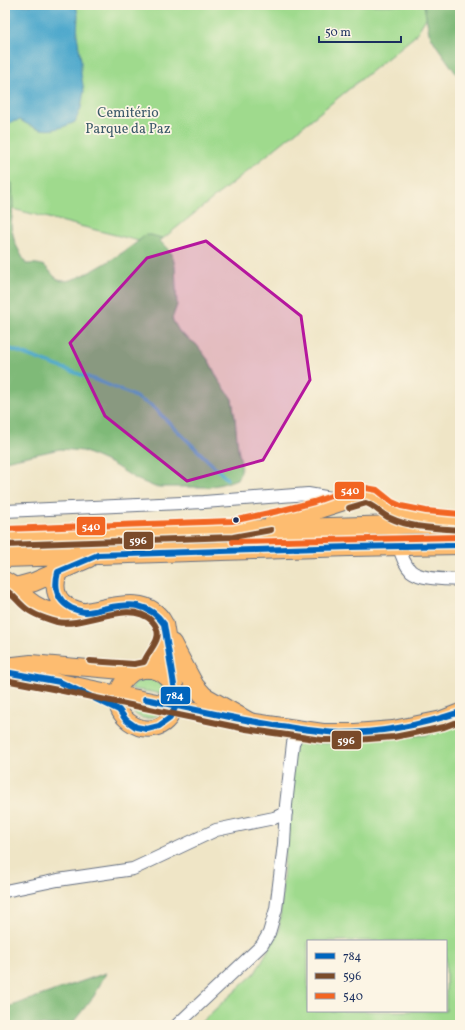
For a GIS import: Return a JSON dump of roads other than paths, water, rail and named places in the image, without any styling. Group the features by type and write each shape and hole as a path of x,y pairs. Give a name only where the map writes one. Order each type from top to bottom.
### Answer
{"highway":[{"path":"233,529 269,522 310,502 346,500 367,495 374,497 391,510 405,515 460,522"},
{"path":"350,546 372,534 379,525 384,512 380,503"},
{"path":"5,537 460,522"},
{"path":"5,546 128,539 144,532"},
{"path":"5,558 350,546 460,545"},
{"path":"10,584 34,582 98,555"},
{"path":"58,572 55,587 60,599 66,606 85,612"},
{"path":"10,584 29,601 51,612 68,615 123,604 142,606 153,611 161,619 165,635 173,705"},
{"path":"142,671 154,659 165,635"},
{"path":"165,635 195,686 204,696 248,721"}],"main road":[{"path":"5,666 31,664 142,671 161,673 170,681 173,705 159,726 147,729 136,727 126,720 119,710 117,702 117,694 123,681 142,671"},
{"path":"5,672 173,705 204,713 323,732 355,732 393,729 442,719 460,712"},
{"path":"60,682 119,710"}],"street":[{"path":"5,511 204,502 310,502"},
{"path":"398,546 402,559 412,571 421,575 440,579 460,580"},
{"path":"177,1025 262,945 269,934 276,909 284,844 293,743 300,729"},
{"path":"5,891 58,880 133,869 216,830 274,818 286,813"}],"water":[{"path":"5,5 76,5 78,15 77,35 84,91 81,108 75,122 60,128 47,130 34,127 20,120 11,122 5,128"}],"waterway":[{"path":"5,347 101,382 130,394 152,406 227,479"}],"park label":[{"name":"Cemitério Parque da Paz","path":"128,120"}]}
